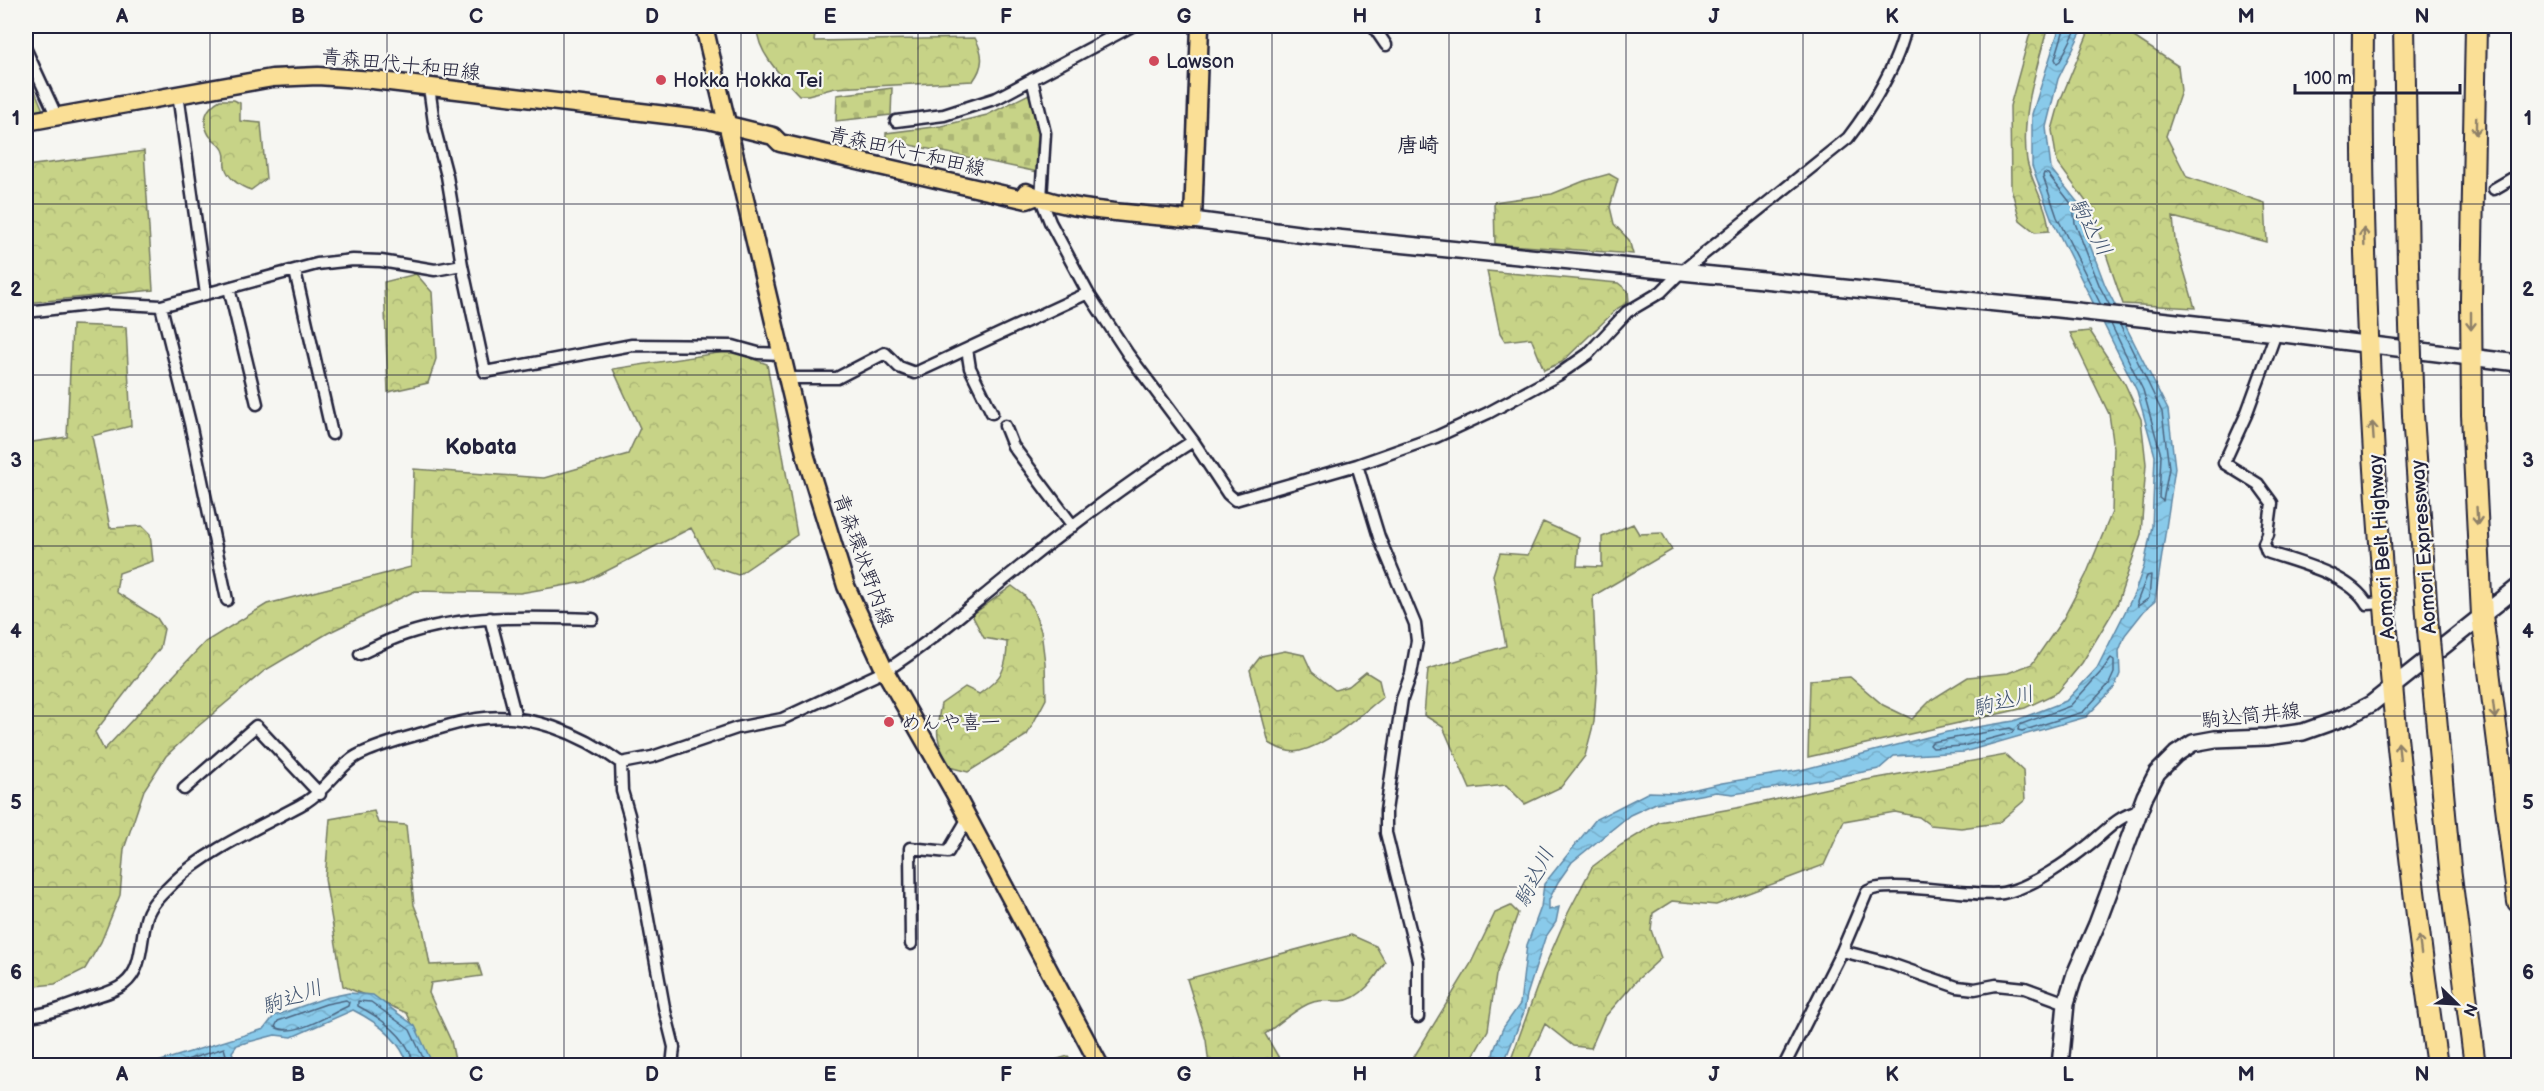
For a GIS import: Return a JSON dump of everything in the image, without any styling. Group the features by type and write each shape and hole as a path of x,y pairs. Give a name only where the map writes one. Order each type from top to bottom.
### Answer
{"highway":[{"name":"Aomori Belt Highway","path":"2363,26 2363,219 2367,344 2384,603 2416,915 2437,1065"},
{"name":"Aomori Expressway","path":"2404,26 2413,415 2428,629 2450,868 2475,1065"},
{"path":"2476,26 2470,357 2482,615 2518,902"}],"main road":[{"name":"青森環状野内線","path":"704,26 806,458 846,585 885,670 968,818 1100,1065"},
{"path":"1193,220 1200,26"},
{"name":"青森田代十和田線","path":"26,122 272,78 318,76 429,87 728,125 773,136 780,142 1027,200 1038,198 1193,220"}],"street":[{"path":"897,121 944,115 997,98 1132,26"},
{"path":"1373,26 1386,45"},
{"path":"1032,79 1045,138 1038,198 1088,293 1128,354 1193,441 1228,494 1235,500 1357,465 1436,437 1488,413 1558,375 1588,354 1627,312 1661,292 1680,273 1848,138 1868,112 1893,61 1906,26"},
{"path":"26,50 57,117"},
{"path":"429,87 435,130 447,176 462,265 485,372 632,345 733,346 758,353 782,354"},
{"path":"178,94 206,294"},
{"path":"2494,189 2518,175"},
{"path":"1193,220 1306,235 2068,310 2518,363"},
{"path":"26,312 106,303 161,306 317,264 353,260 381,261 435,270 462,265"},
{"path":"295,271 332,434"},
{"path":"230,288 257,404"},
{"path":"788,378 837,378 885,353 900,367 915,373 1088,293"},
{"path":"161,306 190,423 227,600"},
{"path":"2276,333 2246,415 2224,463 2258,484 2272,503 2272,513 2264,543 2267,552 2340,579 2360,592 2367,604 2384,603"},
{"path":"967,349 970,368 992,413"},
{"path":"1005,426 1013,446 1073,526"},
{"path":"26,1016 63,1008 124,984 140,955 147,915 155,900 203,859 320,794 353,758 401,739 478,719 516,718 539,723 585,741 621,763 652,757 737,729 782,719 885,670 945,630 1073,526 1148,469 1193,441"},
{"path":"1357,465 1379,537 1415,624 1417,642 1411,674 1402,699 1386,811 1386,833 1418,962 1418,1017"},
{"name":"駒込筒井線","path":"2060,1065 2066,1003 2139,811 2157,773 2175,754 2193,743 2232,738 2267,738 2303,732 2348,716 2371,704 2518,587"},
{"path":"360,654 406,634 436,626 490,618 593,619"},
{"path":"490,618 516,718"},
{"path":"184,789 256,726 320,794"},
{"path":"621,763 622,791 629,815 664,1006 674,1047 672,1065"},
{"path":"1784,1065 1842,951 1867,892 1873,888 1888,885 1961,894 2005,893 2055,868 2090,844 2124,814 2139,811"},
{"path":"911,944 910,848 948,852 968,818"},
{"path":"1842,951 1885,962 1957,987 1975,989 1996,985 2025,988 2066,1003"}],"green space":[{"path":"757,26 816,26 814,41 975,38 982,60 973,81 835,88 799,95 765,55"},
{"path":"2032,26 2048,26 2031,92 2026,127 2027,161 2046,213 2049,231 2035,232 2020,220 2011,188 2010,106"},
{"path":"2091,26 2133,26 2134,37 2178,66 2181,91 2166,136 2187,177 2265,203 2267,242 2173,217 2175,240 2195,308 2123,304 2090,207 2057,162 2052,130 2060,101"},
{"path":"26,70 43,110 26,112"},
{"path":"892,88 891,115 836,121 837,95"},
{"path":"1029,94 1040,136 1038,172 886,140 886,133 941,126 987,115"},
{"path":"220,100 234,100 240,103 240,121 261,123 266,179 251,190 239,184 228,174 223,149 206,129 206,114"},
{"path":"144,151 153,290 26,303 26,166"},
{"path":"1609,174 1618,179 1610,207 1614,224 1629,240 1633,254 1495,244 1494,202 1552,194"},
{"path":"1487,271 1618,283 1628,291 1629,302 1618,308 1562,362 1544,370 1531,338 1505,341 1500,333"},
{"path":"416,274 432,292 436,359 428,383 388,392 384,282"},
{"path":"72,325 126,327 131,426 92,436 110,528 142,526 150,534 153,561 119,573 116,592 157,618 164,629 160,648 95,732 104,750 205,642 267,604 411,567 414,469 544,478 628,454 640,428 613,369 731,351 767,364 797,535 738,575 713,567 691,528 585,582 520,593 415,591 328,633 264,671 166,756 144,790 124,849 120,895 101,942 85,969 55,984 26,987 26,443 67,437"},
{"path":"2090,331 2125,384 2141,419 2146,464 2141,534 2117,605 2082,663 2058,692 2025,708 1808,757 1810,680 1850,677 1883,705 1912,719 1931,700 1968,677 2008,673 2032,664 2063,619 2086,575 2112,512 2114,448 2109,414 2070,333"},
{"path":"1543,522 1579,538 1577,566 1602,567 1602,537 1633,524 1639,534 1662,533 1672,550 1593,596 1597,679 1594,722 1585,756 1561,787 1525,804 1506,785 1470,789 1443,727 1424,715 1428,669 1506,646 1493,575 1500,553 1528,555"},
{"path":"1012,586 1024,595 1032,606 1041,631 1046,699 1027,735 968,772 949,767 941,750 938,736 941,704 965,687 979,694 1002,672 1006,660 1007,642 984,638 972,615"},
{"path":"1285,651 1304,655 1312,672 1335,690 1349,686 1366,672 1379,680 1383,697 1322,742 1292,752 1276,747 1269,743 1250,670 1261,656"},
{"path":"2006,755 2023,771 2025,800 1998,823 1961,828 1930,825 1919,817 1895,812 1844,821 1824,865 1716,905 1672,901 1653,913 1651,930 1661,958 1638,979 1604,1018 1591,1048 1573,1046 1545,1024 1526,1065 1509,1065 1542,973 1568,913 1592,867 1621,845 1659,822 1747,806 1855,782"},
{"path":"374,811 378,823 406,825 414,905 423,928 430,965 478,963 482,976 431,983 429,993 451,1041 456,1065 430,1065 407,1013 343,986 325,879 330,819"},
{"path":"1511,906 1518,913 1496,975 1488,1030 1468,1065 1409,1065 1470,965 1495,913"},
{"path":"1351,935 1376,946 1385,962 1372,981 1355,997 1341,1001 1312,1002 1291,1014 1265,1034 1283,1065 1209,1065 1206,1040 1187,979"},
{"path":"1068,1056 1075,1065 1038,1065"}],"water":[{"path":"2060,26 2084,26 2058,79 2046,127 2051,169 2079,204 2081,221 2105,285 2168,410 2175,468 2155,601 2125,635 2119,651 2120,674 2114,688 2086,717 1964,752 1894,756 1879,769 1794,785 1733,794 1716,792 1656,803 1630,815 1572,862 1558,882 1549,900 1549,910 1559,907 1556,922 1545,938 1524,1012 1503,1065 1491,1066 1494,1050 1503,1028 1520,1004 1527,945 1541,907 1544,884 1596,819 1649,792 1678,793 1801,770 1947,732 2014,721 2066,701 2097,668 2134,594 2144,566 2152,526 2155,456 2137,391 2052,220 2032,166 2032,114"},
{"path":"349,993 373,995 415,1026 433,1065 408,1065 399,1047 386,1032 353,1010 292,1037 275,1035 237,1045 232,1052 235,1060 211,1065 148,1065 264,1029 274,1016 325,998"}],"waterway":[{"path":"934,26 944,33 953,26"}],"place":[{"name":"Lawson","path":"1154,61"},
{"name":"Hokka Hokka Tei","path":"661,80"},
{"name":"めんや喜一","path":"889,722"}],"district":[{"name":"唐崎","path":"1418,145"},
{"name":"Kobata","path":"481,446"}],"water label":[{"name":"駒込川","path":"2091,227"},
{"name":"駒込川","path":"2003,701"},
{"name":"駒込川","path":"1534,877"},
{"name":"駒込川","path":"292,997"}]}
